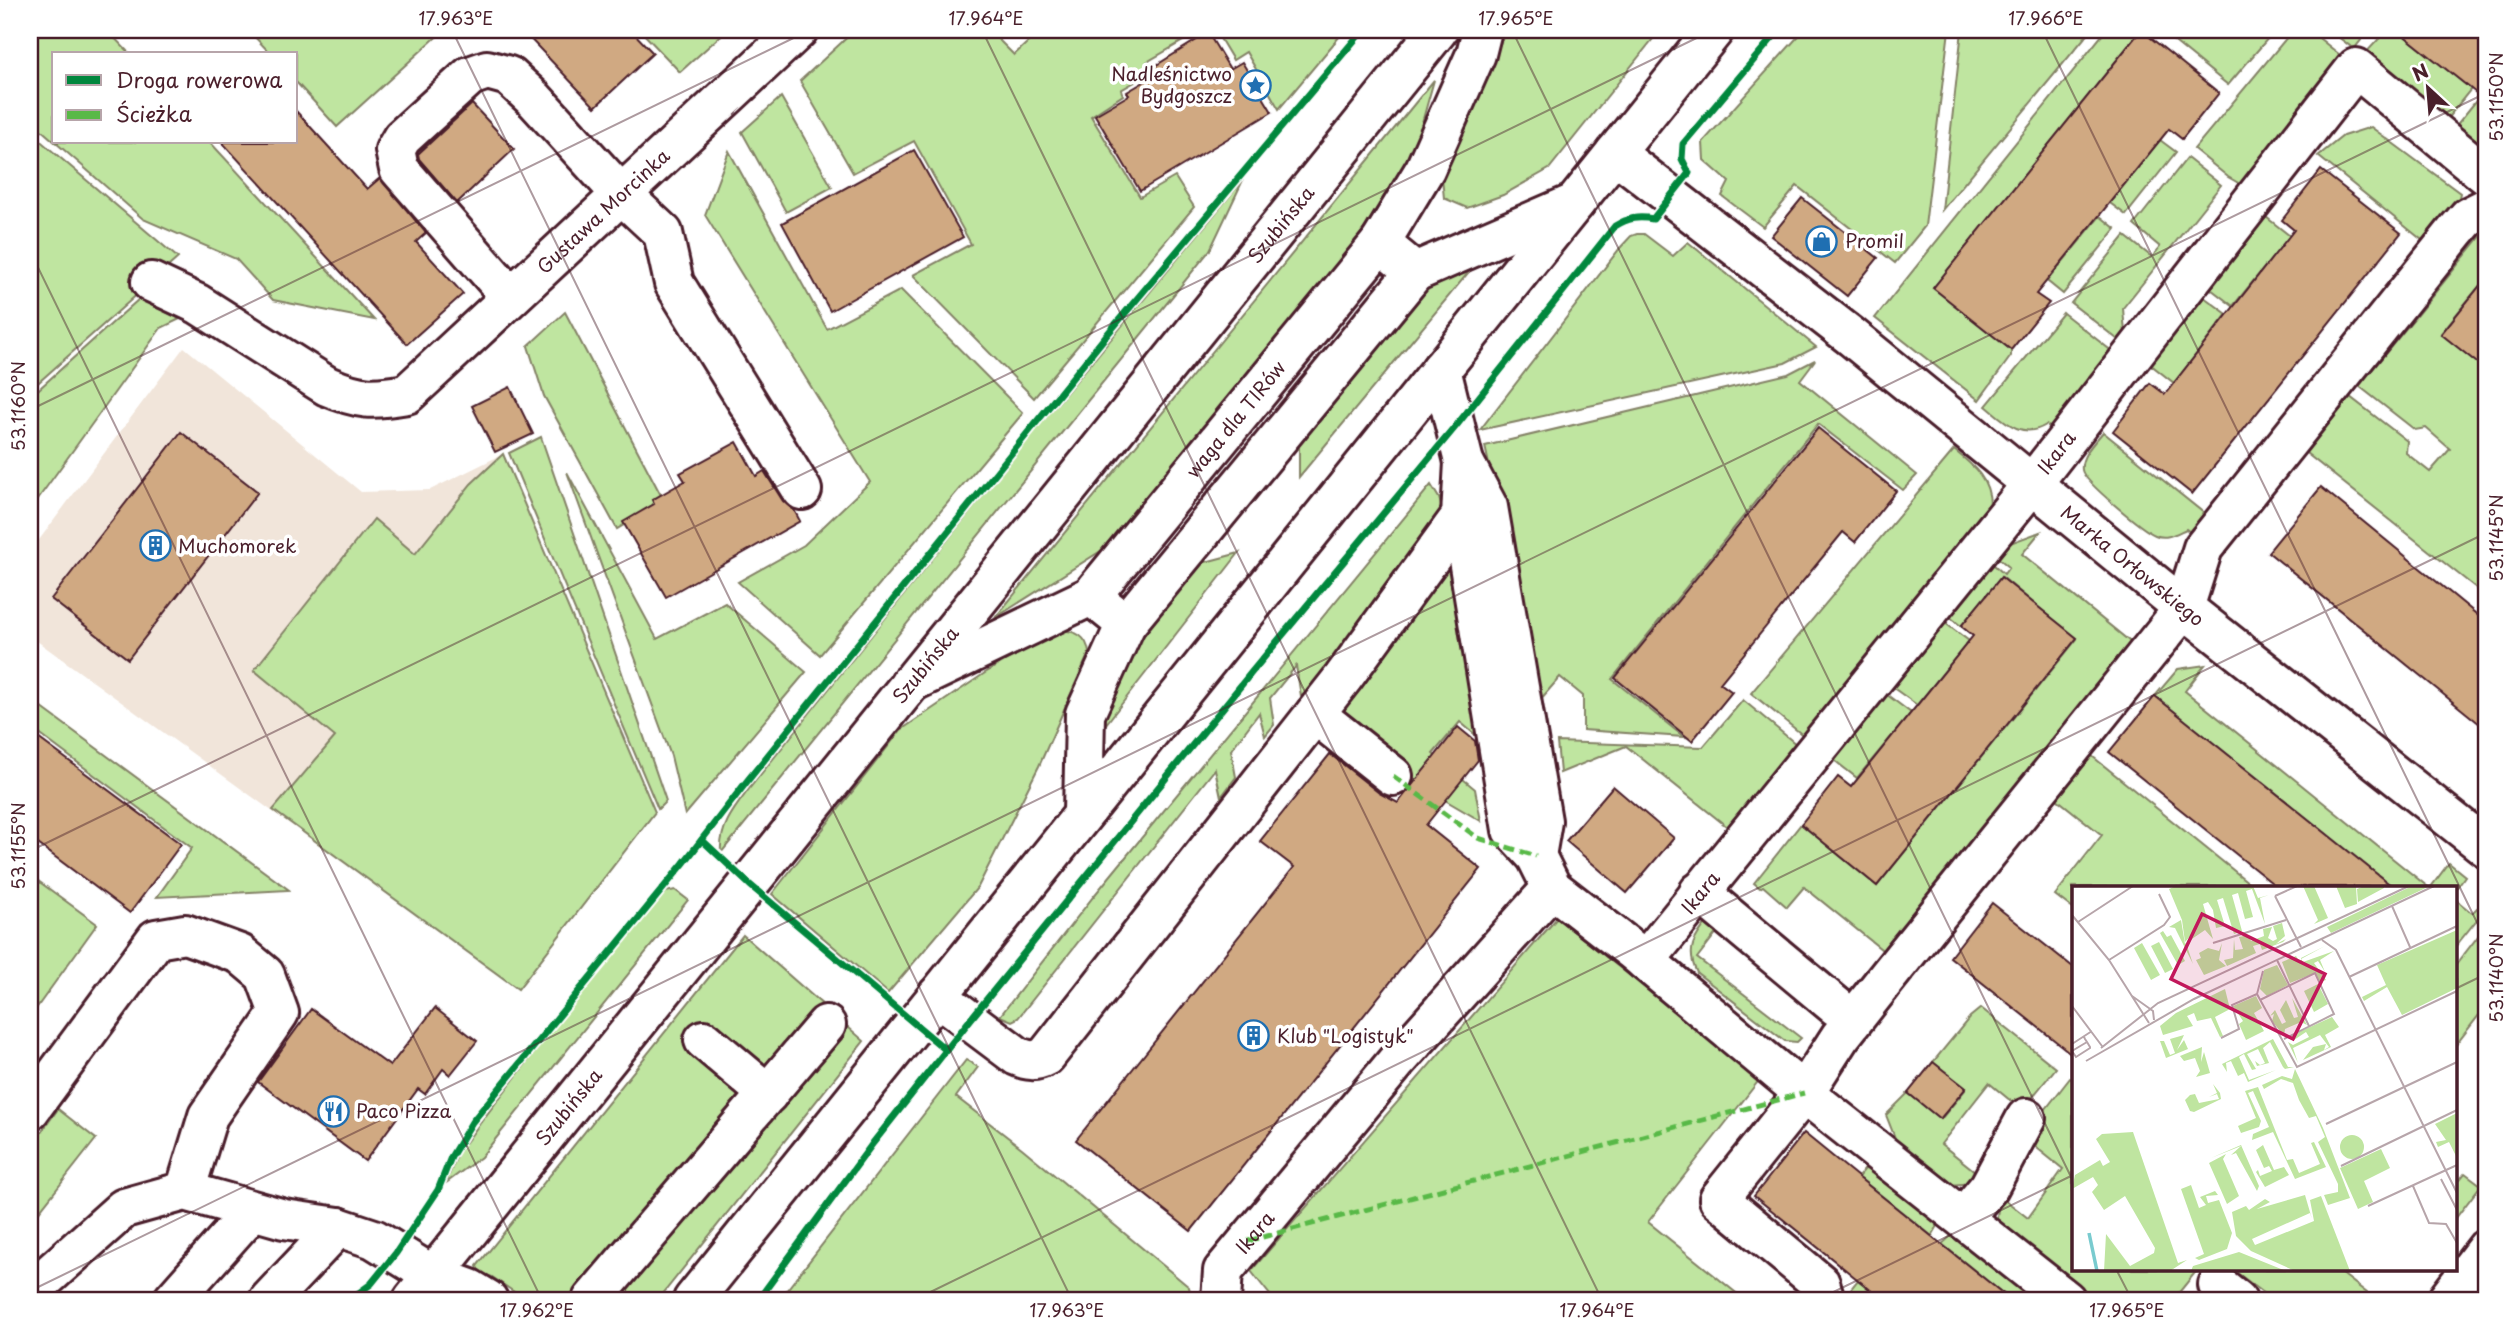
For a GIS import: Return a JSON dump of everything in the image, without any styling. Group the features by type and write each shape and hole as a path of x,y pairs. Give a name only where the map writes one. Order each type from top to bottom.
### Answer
{"street":[{"name":"Gustawa Morcinka","path":"151,282 198,304 327,386 349,396 373,399 407,394 798,30"},
{"name":"Szubińska","path":"422,1288 1438,30"},
{"name":"waga dla TIRów","path":"910,683 1091,596 1380,243 1425,169 1476,54 1482,30"},
{"path":"693,1300 1714,30"},
{"name":"Ikara","path":"1645,961 2032,484 2356,68 2486,175"},
{"path":"510,296 399,169 395,150 402,138 470,76 487,70 509,76 535,100 620,194 663,233 674,284 802,490"},
{"name":"Marka Orłowskiego","path":"1615,153 1852,337 2184,608 2486,847"},
{"path":"1083,814 1085,714 1126,624 1415,272 1575,203"},
{"path":"1825,1300 1820,1283 1719,1199 1804,1093 1825,1059 1889,975 2184,608 2203,548 2477,213"},
{"path":"1380,243 1415,272"},
{"path":"1441,369 1465,462 1542,821 1544,872 1645,961 1804,1093 2066,1300"},
{"path":"937,996 1017,1056 1027,1061 1046,1056 1413,585 1475,511"},
{"path":"1091,596 1126,624"},
{"path":"1315,714 1392,776"},
{"name":"Ikara","path":"1221,1300 1223,1271 1397,1061 1544,872"},
{"path":"1699,892 1837,1007"},
{"path":"30,1110 156,939 185,934 240,954 265,975 279,1013 208,1116 185,1191"},
{"path":"593,1300 827,1025"},
{"path":"704,1041 768,1094"},
{"path":"1963,1218 1989,1188 2026,1118"},
{"path":"30,1292 124,1208 185,1191 284,1219 338,1227 374,1239 422,1288 470,1289 488,1300"},
{"path":"173,1300 253,1211"},
{"path":"269,1300 338,1227"},
{"path":"2446,1300 2486,1249"}],"shaded area":[{"path":"184,347 361,492 430,490 503,454 655,812 518,989 30,636 30,552"}],"green space":[{"path":"30,30 107,30 128,52 52,52 52,139 30,120"},
{"path":"248,30 444,30 337,127 298,84 298,52 269,52"},
{"path":"640,30 727,30 680,72"},
{"path":"855,30 989,30 1014,55 1041,30 1202,30 1147,62 1152,72 1121,90 1123,95 1091,116 1140,197 1175,177 1194,207 1034,398 913,275 971,244 914,141 853,173 800,81"},
{"path":"1215,30 1345,30 1279,109 1246,52 1233,60"},
{"path":"1506,30 1660,30 1549,169 1503,195 1467,208 1444,198 1442,178"},
{"path":"1804,30 1949,30 1925,226 1895,263 1797,186 1763,227 1722,196 1729,182 1704,160 1703,142"},
{"path":"1962,30 2091,30 1942,210"},
{"path":"2106,30 2141,30 1934,287 2011,350 2011,356 1979,400 1875,318"},
{"path":"2160,30 2275,30 2228,85"},
{"path":"2293,30 2309,30 2351,64 2249,189 2228,177 2194,149"},
{"path":"2329,30 2369,30 2354,49"},
{"path":"2387,30 2397,30 2471,89 2446,120 2362,57"},
{"path":"1434,80 1414,151 1397,192 1126,535 995,618"},
{"path":"2480,96 2486,101 2486,154 2454,128"},
{"path":"781,97 832,187 786,212 742,132"},
{"path":"2371,127 2460,193 2451,213 2427,244 2318,156 2343,136"},
{"path":"30,132 178,258 30,390"},
{"path":"2160,140 2176,152 2126,215 2110,203"},
{"path":"57,144 212,144 374,320 273,300 236,259 143,219"},
{"path":"729,151 827,329 901,290 1023,413 820,655 738,582 804,545 870,482 705,215"},
{"path":"2187,158 2221,185 2123,308 2126,346 2071,303 2125,236 2152,257 2160,247 2134,225"},
{"path":"1243,180 1210,250 721,853 725,827 749,789 1028,439"},
{"path":"2100,216 2116,229 2063,294 2047,281"},
{"path":"2266,217 2290,236 2233,306 2211,289"},
{"path":"2486,230 2486,278 2441,333 2486,370 2486,596 2306,453 2350,397 2407,441 2406,453 2430,472 2450,449 2426,428 2415,430 2359,386"},
{"path":"1644,234 1673,256 1688,242 1816,347 1785,363 1480,430 1620,248 1631,236"},
{"path":"1492,244 1299,477 1299,429 1420,283"},
{"path":"2204,297 2227,314 2174,383 2150,364"},
{"path":"139,299 180,319 161,328 30,510 30,397"},
{"path":"565,312 664,501 617,529 544,396 528,346"},
{"path":"2063,313 2118,356 2056,431 2046,425 2037,429 2021,430 1986,406"},
{"path":"1815,360 1800,380 1917,475 1903,490 1818,424 1612,679 1684,737 1583,730 1583,696 1560,677 1540,700 1485,446 1788,374"},
{"path":"2103,432 2210,518 2195,536 2186,529 2167,537 2155,535 2092,484 2082,470 2083,460"},
{"path":"541,437 666,801 658,809 509,453"},
{"path":"1954,450 1980,474 1988,489 1990,507 1810,741 1751,693"},
{"path":"503,454 655,812 518,989 273,810 335,737 254,670 374,519 415,554 471,484"},
{"path":"567,472 657,639 725,603 806,672 685,815 671,756"},
{"path":"1431,485 1439,498 1445,520 1304,697 1301,696 1296,666 1270,698 1274,725 1265,736 1259,713 1231,750 1236,777 1221,797 1215,769 1018,1018 1012,1021 1000,1016 1093,897"},
{"path":"2040,532 2022,554 2134,645 1886,953 1804,887 1787,907 1763,886 1760,888 1754,883 1801,824 1877,886 2077,639 2002,577 1961,626 1950,617 1993,564 2004,574 2009,567 1997,557 2010,543"},
{"path":"1455,542 1491,748 1460,722 1433,754 1475,789 1481,821 1433,793 1353,731 1341,710"},
{"path":"1239,553 1099,733 1148,617 1187,567"},
{"path":"1945,623 1969,641 1917,705 1892,687"},
{"path":"1060,630 1080,636 1086,642 1089,653 1039,766 978,887 888,993 772,894 901,730 985,673"},
{"path":"2205,665 2185,691 2427,886 2392,886 2155,696 2178,669"},
{"path":"1886,694 1911,713 1857,778 1834,760"},
{"path":"30,699 289,890 157,897 192,848 30,727"},
{"path":"1743,700 1803,750 1735,833 1626,746 1560,773 1557,742 1703,747"},
{"path":"2087,752 2253,886 2072,886 2072,908 2055,895 2102,835 2052,795"},
{"path":"2449,863 2465,876 2456,889 2456,886 2432,886"},
{"path":"30,875 97,924 30,1017"},
{"path":"675,890 688,900 481,1157 446,1183 458,1153 561,1018 659,899 666,892"},
{"path":"2456,900 2472,913 2477,908 2483,912 2456,946"},
{"path":"1557,918 1760,1079 1648,1222 1745,1300 1274,1300 1251,1271"},
{"path":"1710,918 1720,928 1697,958 1801,1038 1797,1042 1785,1041 1697,973 1693,965 1693,944"},
{"path":"2486,926 2486,1006 2456,1045 2456,965"},
{"path":"743,935 864,1041 658,1300 526,1300 492,1277 479,1272 477,1266"},
{"path":"1981,1008 2056,1068 2022,1110 1989,1083 1941,1144 1981,1176 1975,1183 1949,1185 1897,1143 1886,1115 1908,1093 1941,1119 1966,1089 1933,1062 1970,1017"},
{"path":"966,1060 978,1067 956,1097 1189,1287 1192,1300 779,1300"},
{"path":"2070,1078 2072,1079 2072,1270 2197,1270 2173,1300 2093,1300 1996,1223 2000,1196 2028,1218 2063,1169 2032,1144 2031,1128"},
{"path":"58,1109 96,1139 30,1223 30,1148"},
{"path":"1870,1163 1939,1224 1932,1236 1858,1177"},
{"path":"2465,1173 2481,1185 2456,1218 2456,1184"},
{"path":"1958,1234 2027,1288 2025,1300 2011,1300 1942,1244"},
{"path":"2233,1270 2337,1270 2376,1300 2273,1300"},
{"path":"1858,1280 1883,1300 1842,1300"}],"building":[{"path":"522,30 631,30 653,53 595,107"},
{"path":"2141,30 2219,93 2182,139 2169,129 2036,294 2049,303 2011,350 1933,288"},
{"path":"2397,30 2486,30 2486,101"},
{"path":"1208,33 1230,69 1242,62 1272,112 1140,191 1095,115 1159,73 1155,66"},
{"path":"472,104 514,149 457,203 419,159 418,154"},
{"path":"298,113 367,189 380,178 426,233 416,242 463,294 407,344 224,144 298,144"},
{"path":"914,150 963,237 830,311 782,223"},
{"path":"2321,170 2401,233 2192,494 2113,431 2150,383 2165,394 2294,230 2282,220"},
{"path":"1802,198 1878,258 1847,296 1771,236"},
{"path":"2486,278 2486,370 2441,334"},
{"path":"510,387 533,434 495,452 472,406"},
{"path":"1818,428 1896,491 1855,542 1843,532 1720,683 1732,692 1692,741 1615,678"},
{"name":"Muchomorek","path":"181,432 258,492 128,659 51,599"},
{"path":"737,442 756,476 764,471 783,501 794,510 800,521 666,597 623,522 654,504 652,500 685,481 680,473"},
{"path":"2321,487 2486,622 2486,729 2268,552"},
{"path":"2001,577 2077,638 1877,886 1801,824 1838,777 1851,787 1973,636 1961,626"},
{"path":"2155,696 2392,886 2276,886 2109,752"},
{"name":"Klub \"Logistyk\"","path":"1458,727 1475,741 1478,760 1426,825 1481,869 1191,1231 1076,1140 1294,867 1260,841 1330,754 1379,793 1398,803"},
{"path":"30,732 181,844 130,913 30,838"},
{"path":"1613,786 1674,838 1627,893 1566,841"},
{"path":"1992,903 2072,966 2072,1054 1950,957"},
{"path":"435,1008 477,1041 450,1075 443,1069 425,1094 418,1089 365,1161 258,1082 311,1009 390,1066"},
{"path":"1933,1062 1966,1088 1940,1119 1908,1093"},
{"path":"1804,1133 2011,1300 1883,1300 1754,1196"}],"marked path":[{"path":"1393,776 1478,838 1536,856"},
{"path":"1248,1241 1804,1093"}],"cycle path":[{"path":"349,1300 371,1284 396,1253 438,1190 451,1157 472,1122 683,864 1105,337 1363,30"},
{"path":"758,1300 873,1143 970,1020 1251,673 1456,426 1615,226 1633,218 1653,219 1689,173 1682,159 1683,144 1779,30"},
{"path":"702,840 750,885 946,1050"}],"place":[{"name":"Nadleśnictwo Bydgoszcz","path":"1255,85"},
{"name":"Promil","path":"1822,241"},
{"name":"Muchomorek","path":"155,546"},
{"name":"Klub \"Logistyk\"","path":"1254,1036"},
{"name":"Paco Pizza","path":"333,1111"}]}
